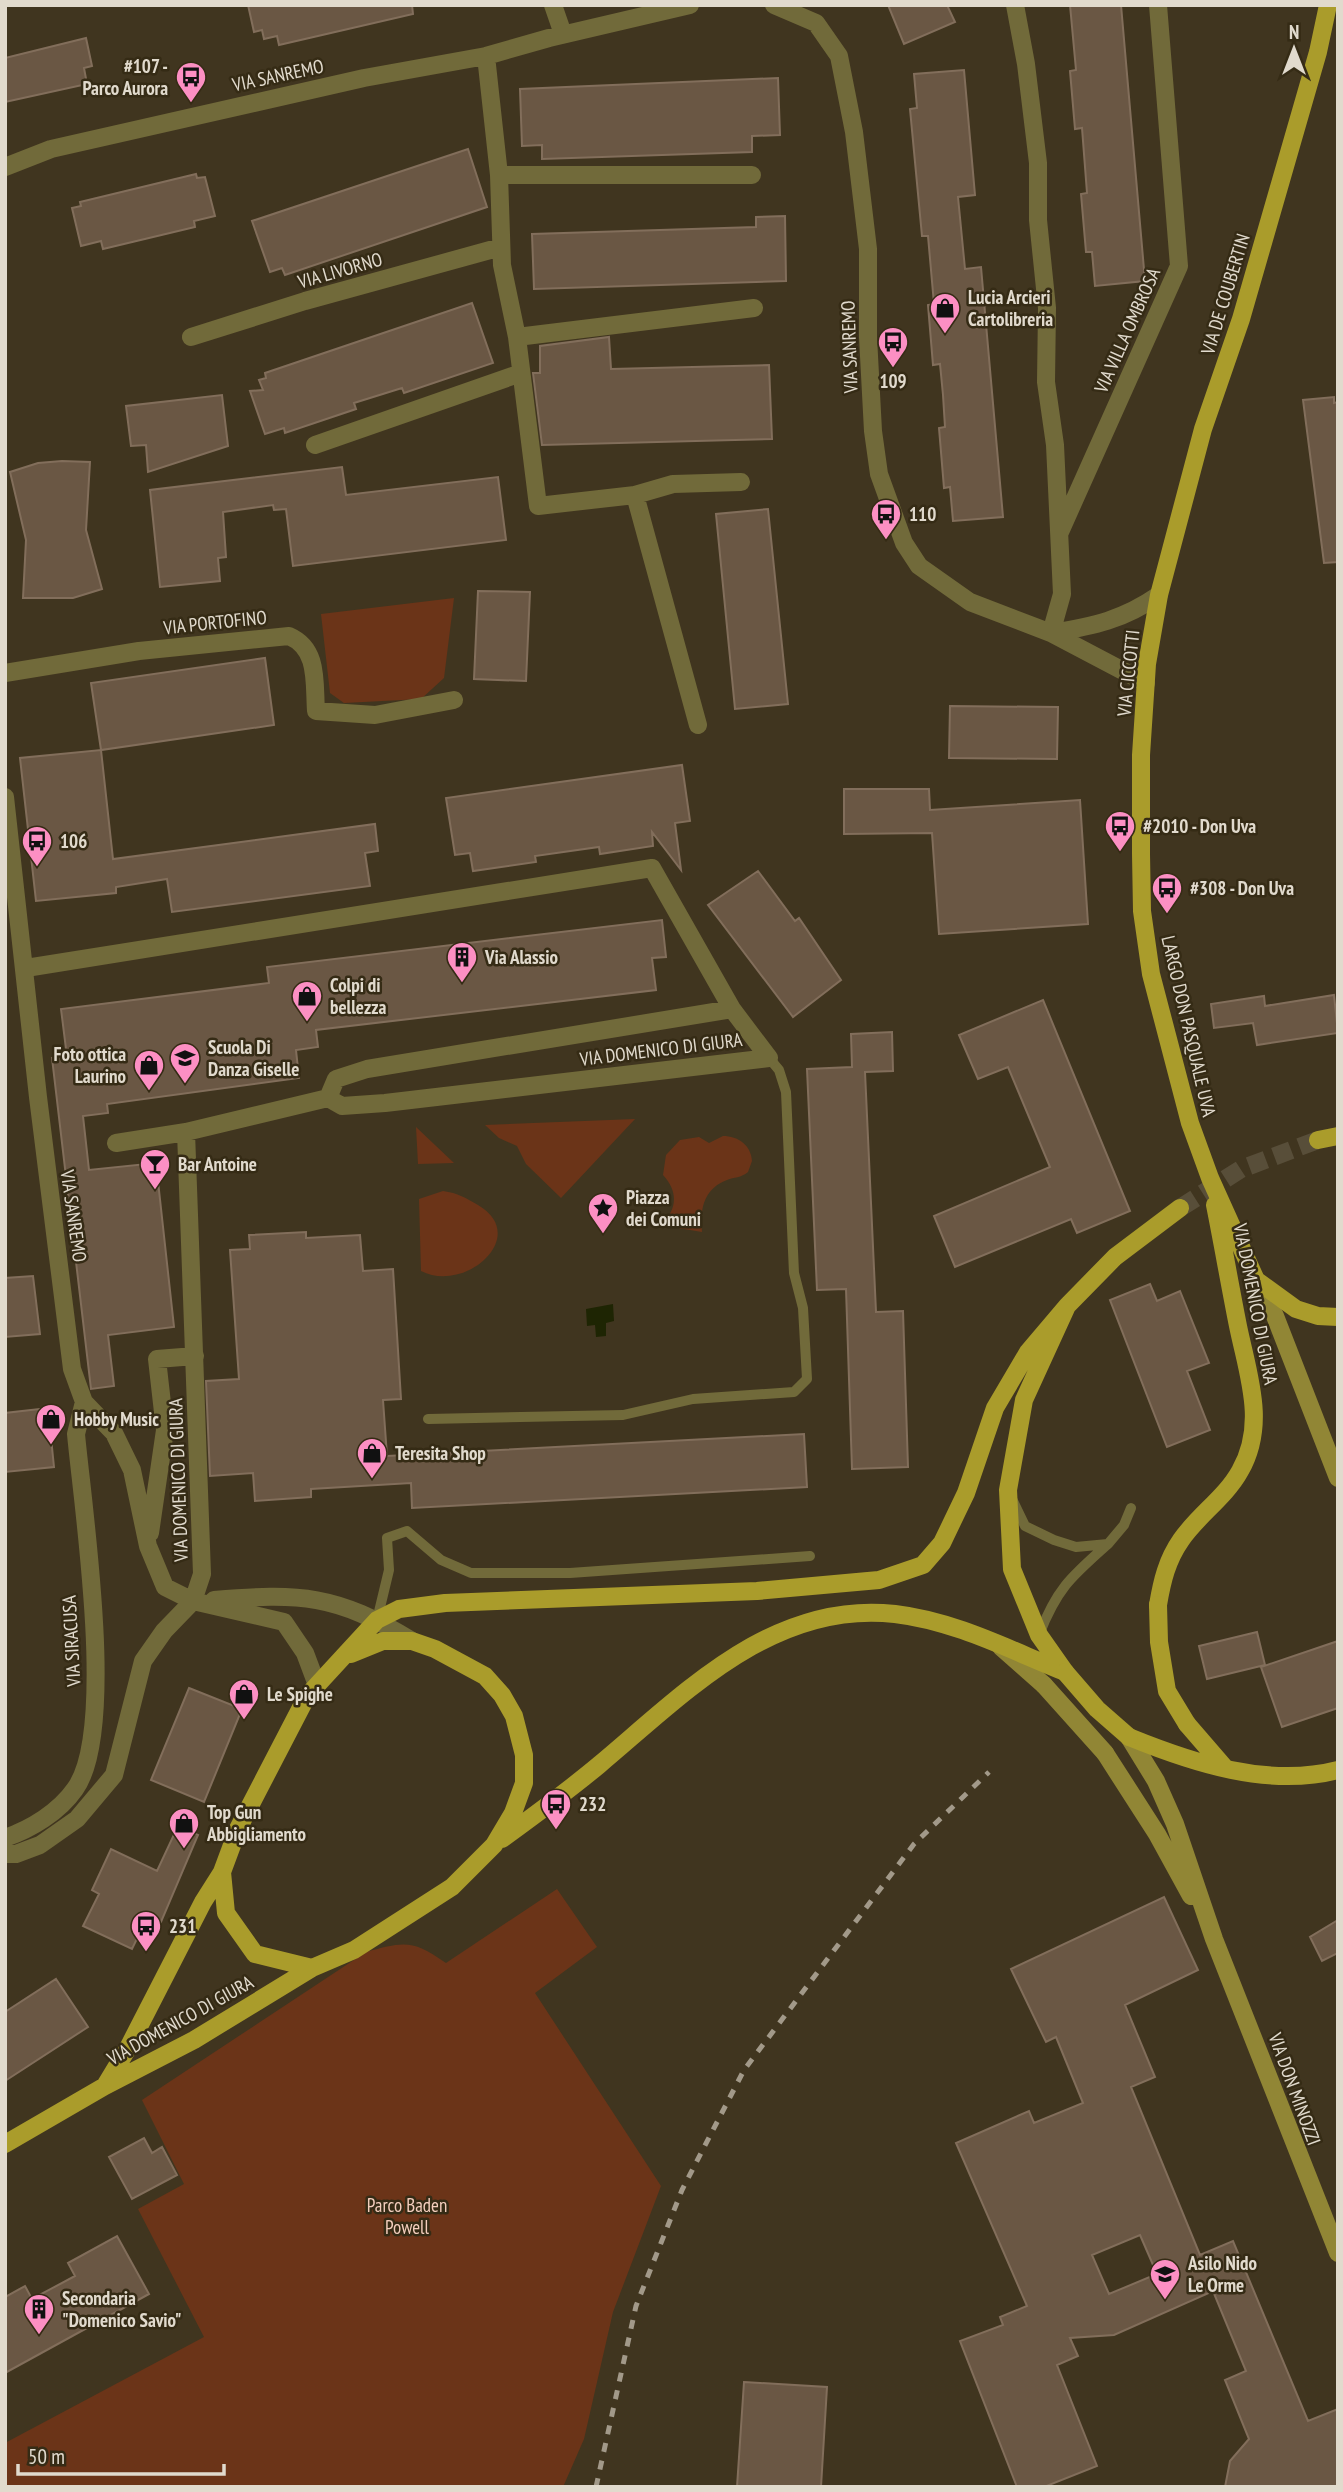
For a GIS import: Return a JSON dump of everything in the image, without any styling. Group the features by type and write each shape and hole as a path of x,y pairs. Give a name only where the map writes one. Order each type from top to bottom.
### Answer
{"main road":[{"name":"VIA DE COUBERTIN","path":"1159,595 1203,429 1241,319 1318,52 1328,5"},
{"name":"VIA CICCOTTI","path":"1141,755 1146,683 1159,595"},
{"name":"LARGO DON PASQUALE UVA","path":"1141,755 1142,911 1151,974 1190,1123 1210,1178"},
{"path":"1318,1140 1338,1136"},
{"path":"1210,1178 1275,1316 1338,1478"},
{"name":"VIA DOMENICO DI GIURA","path":"1210,1178 1240,1332 1251,1372 1253,1437 1241,1470 1216,1505 1182,1539 1164,1573 1158,1605 1159,1642 1167,1691 1187,1724 1225,1768"},
{"name":"VIA DOMENICO DI GIURA","path":"105,2085 128,2048 203,1902 222,1872 238,1829 292,1720 317,1685 377,1620 399,1609 445,1603 744,1591 880,1580 923,1565 942,1543 966,1493 995,1408 1028,1352 1067,1306 1115,1257 1180,1208"},
{"path":"1256,1280 1296,1310 1338,1317"},
{"path":"1067,1306 1024,1400 1008,1490 1012,1569 1039,1635 1065,1672 1097,1709 1129,1737 1156,1781 1175,1824 1214,1939"},
{"path":"494,1846 596,1768 708,1673 769,1635 818,1618 856,1612 895,1614 970,1632 1065,1672"},
{"name":"VIA DOMENICO DI GIURA","path":"5,2144 105,2085 194,2040 312,1968 354,1950 452,1887 494,1846 513,1813 524,1783 524,1755 514,1716 485,1676 435,1649 412,1641 383,1641 339,1661"},
{"path":"1001,1647 1044,1685 1105,1753 1157,1834 1214,1939"},
{"path":"1129,1737 1173,1755 1254,1774 1319,1775 1338,1770"},
{"name":"VIA DOMENICO DI GIURA","path":"222,1872 226,1913 255,1954 312,1968"},
{"name":"VIA DON MINOZZI","path":"1214,1939 1338,2253"}],"street":[{"path":"553,5 563,34"},
{"name":"VIA SANREMO","path":"5,167 51,149 220,109 414,67 486,56 563,34 690,5"},
{"name":"VIA SANREMO","path":"775,5 816,23 839,57 854,132 868,249 868,337 879,474 904,544 919,566 970,602 1051,633 1146,683"},
{"path":"1015,5 1026,64 1038,163 1038,220 1047,308 1046,382 1055,444 1062,594 1051,633 1131,614 1159,595"},
{"name":"VIA VILLA OMBROSA","path":"1059,535 1179,266 1158,5"},
{"path":"486,56 499,175 501,247 517,337 538,506 635,495 673,484 741,482"},
{"path":"499,175 752,175"},
{"name":"VIA LIVORNO","path":"191,337 306,301 501,247"},
{"path":"517,337 754,309"},
{"path":"315,445 521,373"},
{"path":"635,495 698,725"},
{"name":"VIA PORTOFINO","path":"5,673 139,651 289,636 301,641 313,657 316,711 375,715 454,700"},
{"name":"VIA SANREMO","path":"5,797 26,968 38,1097 72,1368 84,1402 114,1433 132,1470 148,1546 164,1587 193,1601"},
{"path":"26,968 652,868 732,1009"},
{"name":"VIA DOMENICO DI GIURA","path":"328,1098 335,1080 367,1069 732,1009 769,1058"},
{"name":"VIA DOMENICO DI GIURA","path":"116,1143 186,1132 328,1098 342,1106 385,1103 769,1058"},
{"name":"VIA DOMENICO DI GIURA","path":"186,1132 202,1574 193,1601 291,1596 340,1604 377,1620 412,1641"},
{"name":"VIA DOMENICO DI GIURA","path":"148,1546 164,1430 157,1359 195,1356"},
{"name":"VIA SIRACUSA","path":"5,1838 26,1830 53,1811 75,1789 88,1762 93,1733 96,1667 76,1434 84,1402"},
{"path":"5,1854 16,1854 40,1844 77,1819 114,1775 143,1661 164,1631 193,1601 284,1622 305,1653 317,1685"}],"lane":[{"path":"428,1419 623,1415 693,1399 794,1392 807,1379 803,1308 794,1273 786,1092 779,1070 769,1058"},
{"path":"1008,1490 1025,1526 1076,1547 1108,1544"},
{"path":"1039,1635 1050,1606 1064,1583 1108,1544 1124,1525 1131,1508"},
{"path":"377,1620 389,1570 387,1538 407,1531 441,1560 471,1573 570,1573 810,1556"}],"green space":[{"path":"454,598 444,678 421,699 344,703 330,693 321,614"},
{"path":"635,1119 561,1198 526,1164 517,1146 499,1138 485,1125"},
{"path":"416,1127 454,1163 418,1164"},
{"path":"723,1136 739,1140 749,1150 752,1161 748,1172 719,1184 708,1195 703,1208 702,1232 660,1225 670,1214 674,1201 672,1188 663,1175 666,1155 680,1140 699,1137 709,1143"},
{"path":"443,1191 458,1194 478,1205 493,1218 498,1232 495,1246 486,1258 456,1275 438,1276 421,1271 419,1199"},
{"name":"Parco Baden Powell","path":"557,1889 597,1947 535,1993 661,2186 613,2312 584,2439 563,2487 5,2487 5,2443 204,2337 138,2209 184,2184 142,2100 366,1952 408,1945 425,1950 446,1963"}],"shaded area":[{"path":"613,1304 614,1321 606,1323 606,1336 596,1337 595,1325 587,1326 586,1309"}],"building":[{"path":"248,5 412,5 413,14 279,45 277,36 264,39 262,30 254,32"},
{"path":"888,5 947,5 955,22 904,44"},
{"path":"1070,5 1121,5 1145,281 1095,286 1092,252 1086,252 1081,194 1087,193 1082,128 1075,129 1070,71 1076,70"},
{"path":"86,38 92,66 84,68 87,84 5,102 5,58"},
{"path":"964,70 975,195 958,197 965,269 981,267 1003,517 953,521 950,487 944,488 939,428 945,427 943,395 940,364 933,365 928,305 934,304 928,236 922,236 910,109 917,108 914,74"},
{"path":"778,78 780,135 752,136 752,152 542,159 542,145 522,146 520,89"},
{"path":"468,149 487,207 285,275 282,268 270,272 252,221"},
{"path":"196,174 197,178 205,177 215,216 194,221 195,227 103,249 101,241 81,246 72,208 81,206 80,202"},
{"path":"785,216 786,281 534,289 532,234 756,227 756,217"},
{"path":"472,303 493,363 404,393 402,388 354,403 356,409 285,433 284,428 265,434 250,391 263,390 259,380 266,378 265,373"},
{"path":"609,337 611,369 769,365 772,439 542,445 533,373 540,373 540,346"},
{"path":"222,395 228,446 148,472 146,445 131,446 126,406"},
{"path":"1334,397 1334,403 1338,402 1338,562 1324,563 1303,400"},
{"path":"90,462 86,530 102,589 73,598 23,598 26,540 10,472 38,463"},
{"path":"342,467 346,495 498,477 506,540 293,566 286,509 274,510 273,505 223,512 226,557 218,558 220,581 160,587 150,490"},
{"path":"768,509 788,704 735,709 716,514"},
{"path":"478,591 530,592 526,681 474,679"},
{"path":"265,658 274,725 101,750 91,683"},
{"path":"950,706 1058,707 1057,759 949,758"},
{"path":"101,750 113,859 375,824 378,851 365,853 370,886 172,912 167,879 116,887 116,893 36,901 20,758"},
{"path":"682,765 690,821 675,823 681,870 652,832 653,846 600,854 599,847 535,856 536,862 473,871 470,853 455,855 446,798"},
{"path":"844,789 929,789 930,810 1080,800 1088,924 939,934 932,833 844,834"},
{"path":"758,871 795,921 799,918 841,980 793,1017 708,905"},
{"path":"662,920 666,957 652,958 656,990 316,1030 318,1047 296,1050 299,1078 107,1104 108,1113 83,1116 89,1170 156,1163 174,1327 108,1335 114,1386 91,1389 52,1058 67,1057 61,1009 269,983 267,967"},
{"path":"1334,995 1338,1033 1257,1045 1253,1023 1214,1028 1211,1004 1264,996 1265,1006"},
{"path":"1043,1000 1130,1211 1077,1233 1071,1219 955,1267 934,1216 1050,1167 1008,1067 978,1079 959,1035"},
{"path":"892,1032 893,1071 865,1072 876,1312 903,1311 908,1467 852,1469 846,1289 817,1290 807,1069 852,1067 851,1034"},
{"path":"306,1232 306,1238 360,1235 363,1271 393,1269 401,1399 383,1400 387,1456 804,1434 807,1487 412,1508 411,1483 311,1489 311,1497 255,1501 253,1473 210,1476 206,1381 239,1379 230,1250 250,1249 249,1235"},
{"path":"33,1276 40,1334 5,1337 5,1278"},
{"path":"1150,1284 1157,1301 1180,1291 1209,1363 1187,1371 1210,1430 1167,1447 1110,1300"},
{"path":"48,1408 54,1467 5,1472 5,1413"},
{"path":"1257,1632 1265,1665 1207,1679 1199,1646"},
{"path":"1338,1641 1338,1708 1282,1727 1261,1667"},
{"path":"189,1688 242,1709 204,1802 151,1780"},
{"path":"178,1826 198,1835 161,1922 148,1916 132,1949 83,1926 99,1894 92,1890 111,1849 157,1871"},
{"path":"1164,1897 1198,1970 1125,2005 1155,2077 1131,2087 1200,2255 1233,2241 1308,2421 1338,2409 1338,2487 1225,2487 1230,2461 1249,2439 1225,2380 1246,2371 1213,2291 1114,2335 1070,2338 1078,2356 1057,2365 1097,2466 1044,2487 1017,2487 960,2341 1003,2325 1000,2317 1027,2306 956,2143 1029,2111 1034,2123 1083,2103 1056,2037 1046,2042 1011,1969","holes":["1140,2235 1157,2274 1109,2294 1092,2255"]},
{"path":"1338,1920 1338,1953 1322,1961 1310,1937"},
{"path":"56,1979 88,2027 5,2081 5,2012"},
{"path":"144,2138 152,2153 162,2147 177,2175 132,2199 109,2157"},
{"name":"Secondaria \"Domenico Savio\"","path":"117,2236 149,2294 5,2373 5,2297 25,2286 32,2299 75,2276 68,2263"},
{"path":"744,2382 827,2387 821,2487 737,2487"}],"tunnel":[{"path":"1180,1208 1241,1169 1318,1140"}],"railway":[{"path":"596,2487 636,2306 682,2190 744,2070 914,1844 989,1772"}],"place":[{"name":"#107 - Parco Aurora","path":"191,104"},
{"name":"Lucia Arcieri Cartolibreria","path":"945,335"},
{"name":"109","path":"893,369"},
{"name":"110","path":"886,541"},
{"name":"#2010 - Don Uva","path":"1120,853"},
{"name":"106","path":"37,868"},
{"name":"#308 - Don Uva","path":"1167,915"},
{"name":"Via Alassio","path":"462,984"},
{"name":"Colpi di bellezza","path":"307,1023"},
{"name":"Scuola Di Danza Giselle","path":"185,1085"},
{"name":"Foto ottica Laurino","path":"149,1092"},
{"name":"Bar Antoine","path":"155,1191"},
{"name":"Piazza dei Comuni","path":"603,1235"},
{"name":"Hobby Music","path":"51,1446"},
{"name":"Teresita Shop","path":"372,1480"},
{"name":"Le Spighe","path":"244,1721"},
{"name":"232","path":"556,1831"},
{"name":"Top Gun Abbigliamento","path":"184,1850"},
{"name":"231","path":"146,1953"},
{"name":"Asilo Nido Le Orme","path":"1165,2301"},
{"name":"Secondaria \"Domenico Savio\"","path":"39,2336"}]}
